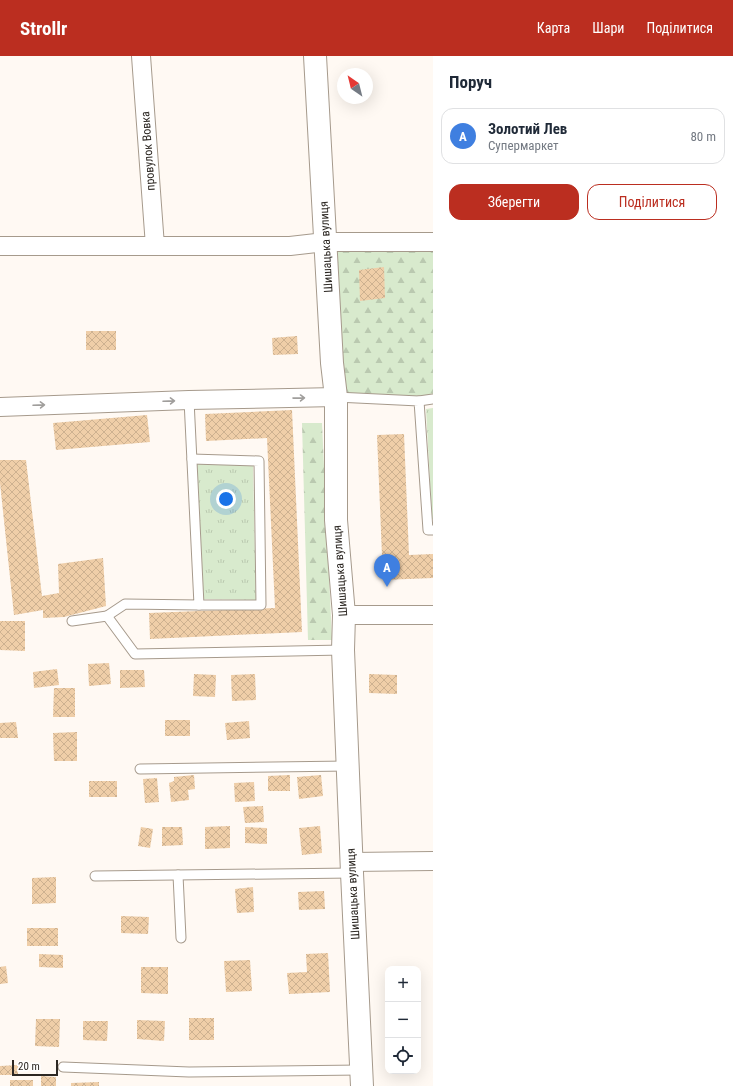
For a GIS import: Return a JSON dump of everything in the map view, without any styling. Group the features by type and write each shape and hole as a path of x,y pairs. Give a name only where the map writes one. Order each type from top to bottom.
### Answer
{"street":[{"name":"провулок Вовка","path":"141,56 155,246"},
{"name":"Шишацька вулиця","path":"315,56 319,242 336,397 336,520 344,614 343,650 351,868 362,1078"},
{"path":"0,246 290,246 319,242 433,242"},
{"path":"0,407 189,400 336,397"},
{"path":"344,614 433,615"},
{"path":"351,868 433,861"}],"lane":[{"path":"336,397 419,401 433,399"},
{"path":"189,400 199,605"},
{"path":"419,401 428,530 433,530"},
{"path":"72,621 106,616 125,604 261,605 259,461 192,459"},
{"path":"106,616 135,654 343,650"},
{"path":"140,769 348,766"},
{"path":"95,876 178,875 351,868"},
{"path":"178,875 181,938"},
{"path":"63,1067 362,1078"}],"green space":[{"path":"325,242 433,242 433,399 336,397"},
{"path":"433,408 433,519 432,519 426,409"},
{"path":"302,423 322,423 332,640 308,640"},
{"path":"197,463 253,465 256,600 203,599"}],"building":[{"path":"384,267 385,298 360,301 359,270"},
{"path":"86,331 116,331 116,350 86,350"},
{"path":"297,336 298,354 273,355 272,338"},
{"path":"292,410 302,632 150,639 149,613 275,608 267,438 206,441 205,414"},
{"path":"147,415 150,442 56,450 53,423"},
{"path":"404,434 409,555 433,554 433,578 383,580 377,435"},
{"path":"0,460 26,460 42,596 59,593 58,564 103,558 106,606 64,617 43,618 43,610 14,615 0,483"},
{"path":"0,621 25,621 25,651 0,650"},
{"path":"109,663 111,684 89,686 88,664"},
{"path":"57,669 59,685 34,688 33,672"},
{"path":"120,670 144,670 145,687 120,688"},
{"path":"194,674 216,675 215,697 193,696"},
{"path":"255,674 256,700 232,701 231,675"},
{"path":"369,674 397,675 397,694 369,693"},
{"path":"54,688 75,688 75,717 53,717"},
{"path":"165,720 190,720 190,736 165,736"},
{"path":"249,721 250,738 227,740 225,723"},
{"path":"16,722 18,738 0,738 0,723"},
{"path":"77,732 77,761 54,761 53,733"},
{"path":"194,775 195,789 188,790 189,800 171,802 169,783 174,781 174,777"},
{"path":"290,775 290,791 268,791 268,776"},
{"path":"321,775 323,796 299,799 297,777"},
{"path":"157,778 159,802 145,803 143,779"},
{"path":"89,781 117,781 117,797 89,797"},
{"path":"254,782 255,801 235,802 234,783"},
{"path":"263,806 264,822 245,823 243,807"},
{"path":"230,826 230,848 205,849 205,827"},
{"path":"320,826 322,853 302,855 299,828"},
{"path":"141,827 153,829 150,848 138,846"},
{"path":"162,827 182,827 183,845 162,846"},
{"path":"245,827 267,828 267,844 245,843"},
{"path":"56,877 56,903 32,904 32,878"},
{"path":"253,887 254,912 237,913 235,889"},
{"path":"324,891 325,909 299,910 298,892"},
{"path":"121,916 149,917 148,934 121,933"},
{"path":"27,928 58,928 58,946 27,946"},
{"path":"328,953 330,992 289,994 287,973 307,972 306,954"},
{"path":"39,954 63,955 63,968 39,967"},
{"path":"250,960 252,991 226,992 224,961"},
{"path":"6,966 8,983 0,984 0,967"},
{"path":"141,967 168,967 168,994 141,993"},
{"path":"189,1018 214,1018 214,1040 189,1040"},
{"path":"36,1019 60,1019 59,1047 35,1046"},
{"path":"137,1020 165,1021 164,1041 137,1039"},
{"path":"83,1021 108,1021 107,1041 83,1040"},
{"path":"18,1065 18,1075 0,1075 0,1066"},
{"path":"41,1076 56,1077 56,1086 41,1086"},
{"path":"10,1080 33,1080 33,1086 10,1086"},
{"path":"99,1082 99,1086 71,1086 71,1083"}],"place":[{"name":"Золотий Лев","path":"387,587"}]}
